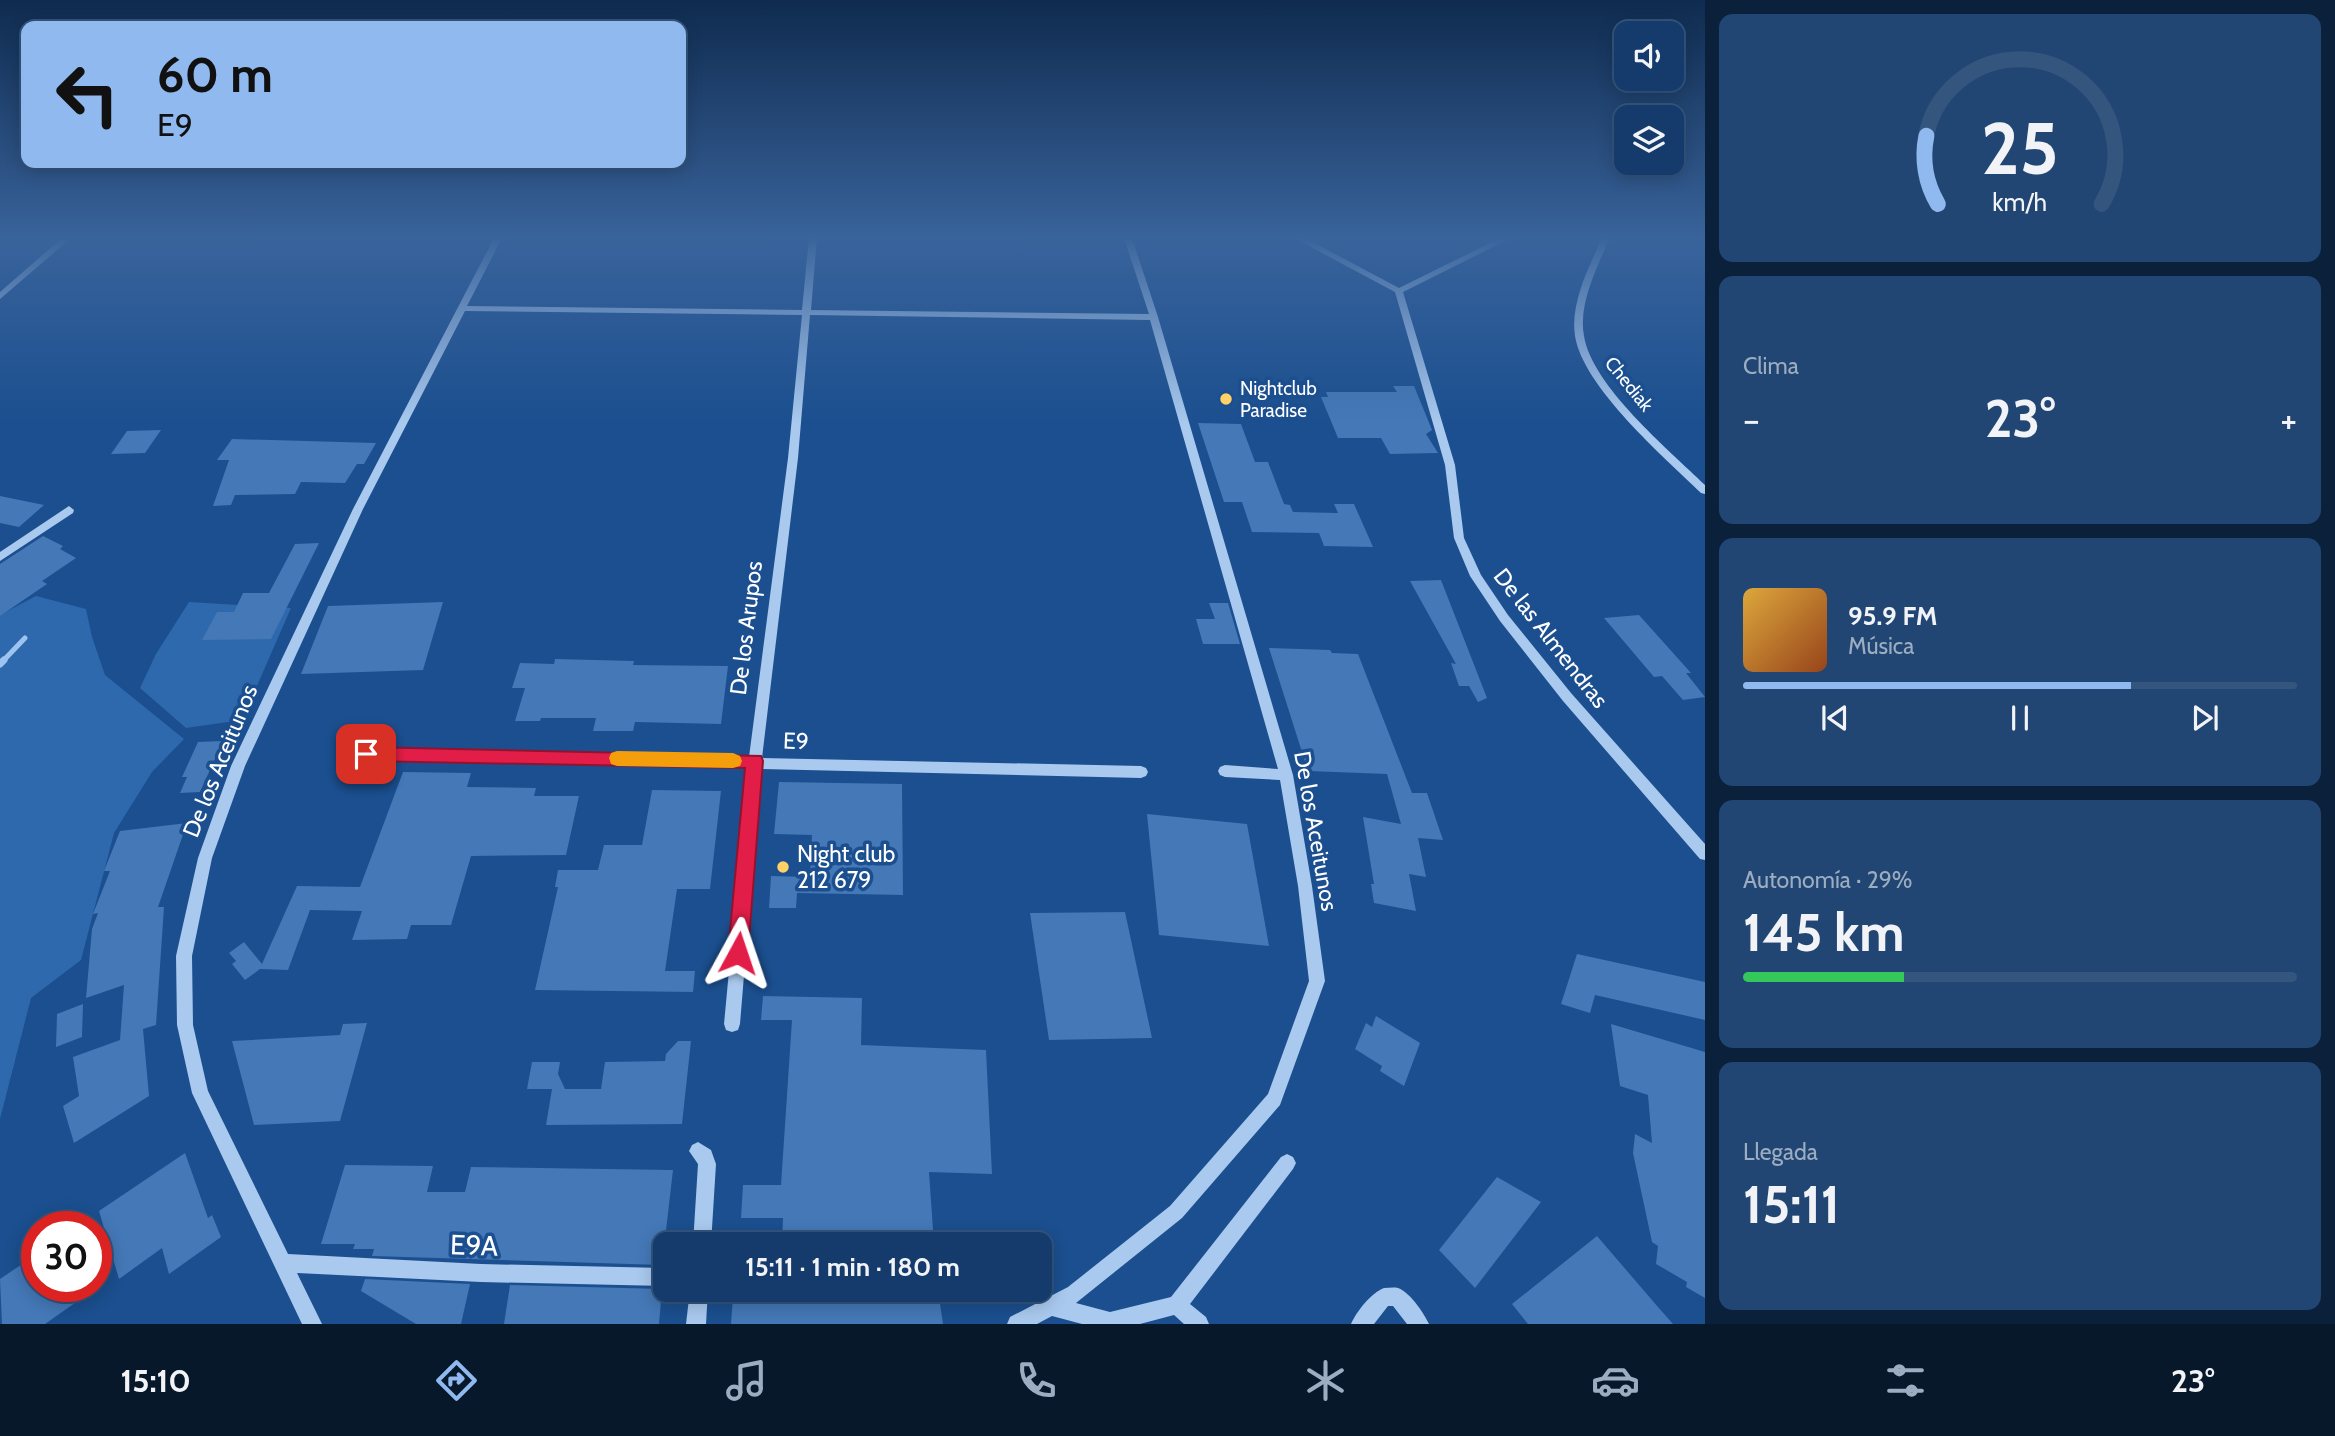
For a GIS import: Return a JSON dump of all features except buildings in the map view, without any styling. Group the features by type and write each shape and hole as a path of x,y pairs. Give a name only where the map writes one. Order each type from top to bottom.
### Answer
{"street":[{"name":"De los Aceitunos","path":"312,1324 200,1093 185,1025 184,956 205,858 238,766 358,509 465,300"},
{"name":"De los Arupos","path":"732,1024 755,761 793,458 808,300"},
{"name":"De los Aceitunos","path":"1017,1324 1075,1294 1176,1212 1275,1099 1317,981 1305,886 1286,775 1148,300"},
{"name":"De las Almendras","path":"1402,300 1450,464 1459,538 1476,576 1504,618 1567,698 1705,854"},
{"name":"Chediak","path":"1584,300 1580,310 1581,348 1607,388 1629,415 1705,491"},
{"path":"461,308 1154,317"},
{"path":"0,557 69,510"},
{"name":"E9","path":"366,754 1141,772"},
{"path":"1225,771 1286,775"},
{"path":"698,1151 705,1156 707,1164 703,1232"},
{"path":"1051,1306 1110,1322 1177,1305 1287,1163"},
{"name":"E9A","path":"282,1263 481,1273 653,1277"},
{"path":"1361,1324 1384,1297 1397,1297 1419,1324"},
{"path":"696,1324 698,1302"},
{"path":"1177,1305 1199,1324"}],"shaded area":[{"path":"36,596 86,609 105,675 184,739 152,772 114,833 81,960 31,998 0,1119 0,615"},
{"path":"189,602 291,608 242,720 186,728 140,688 156,654"}],"waterway":[{"path":"2,662 25,638"}],"slow traffic":[{"path":"617,758 733,761"}],"place":[{"name":"Nightclub Paradise","path":"1226,399"},
{"name":"Night club 212 679","path":"783,867"}],"route":[{"path":"366,754 755,761 738,953"}]}
